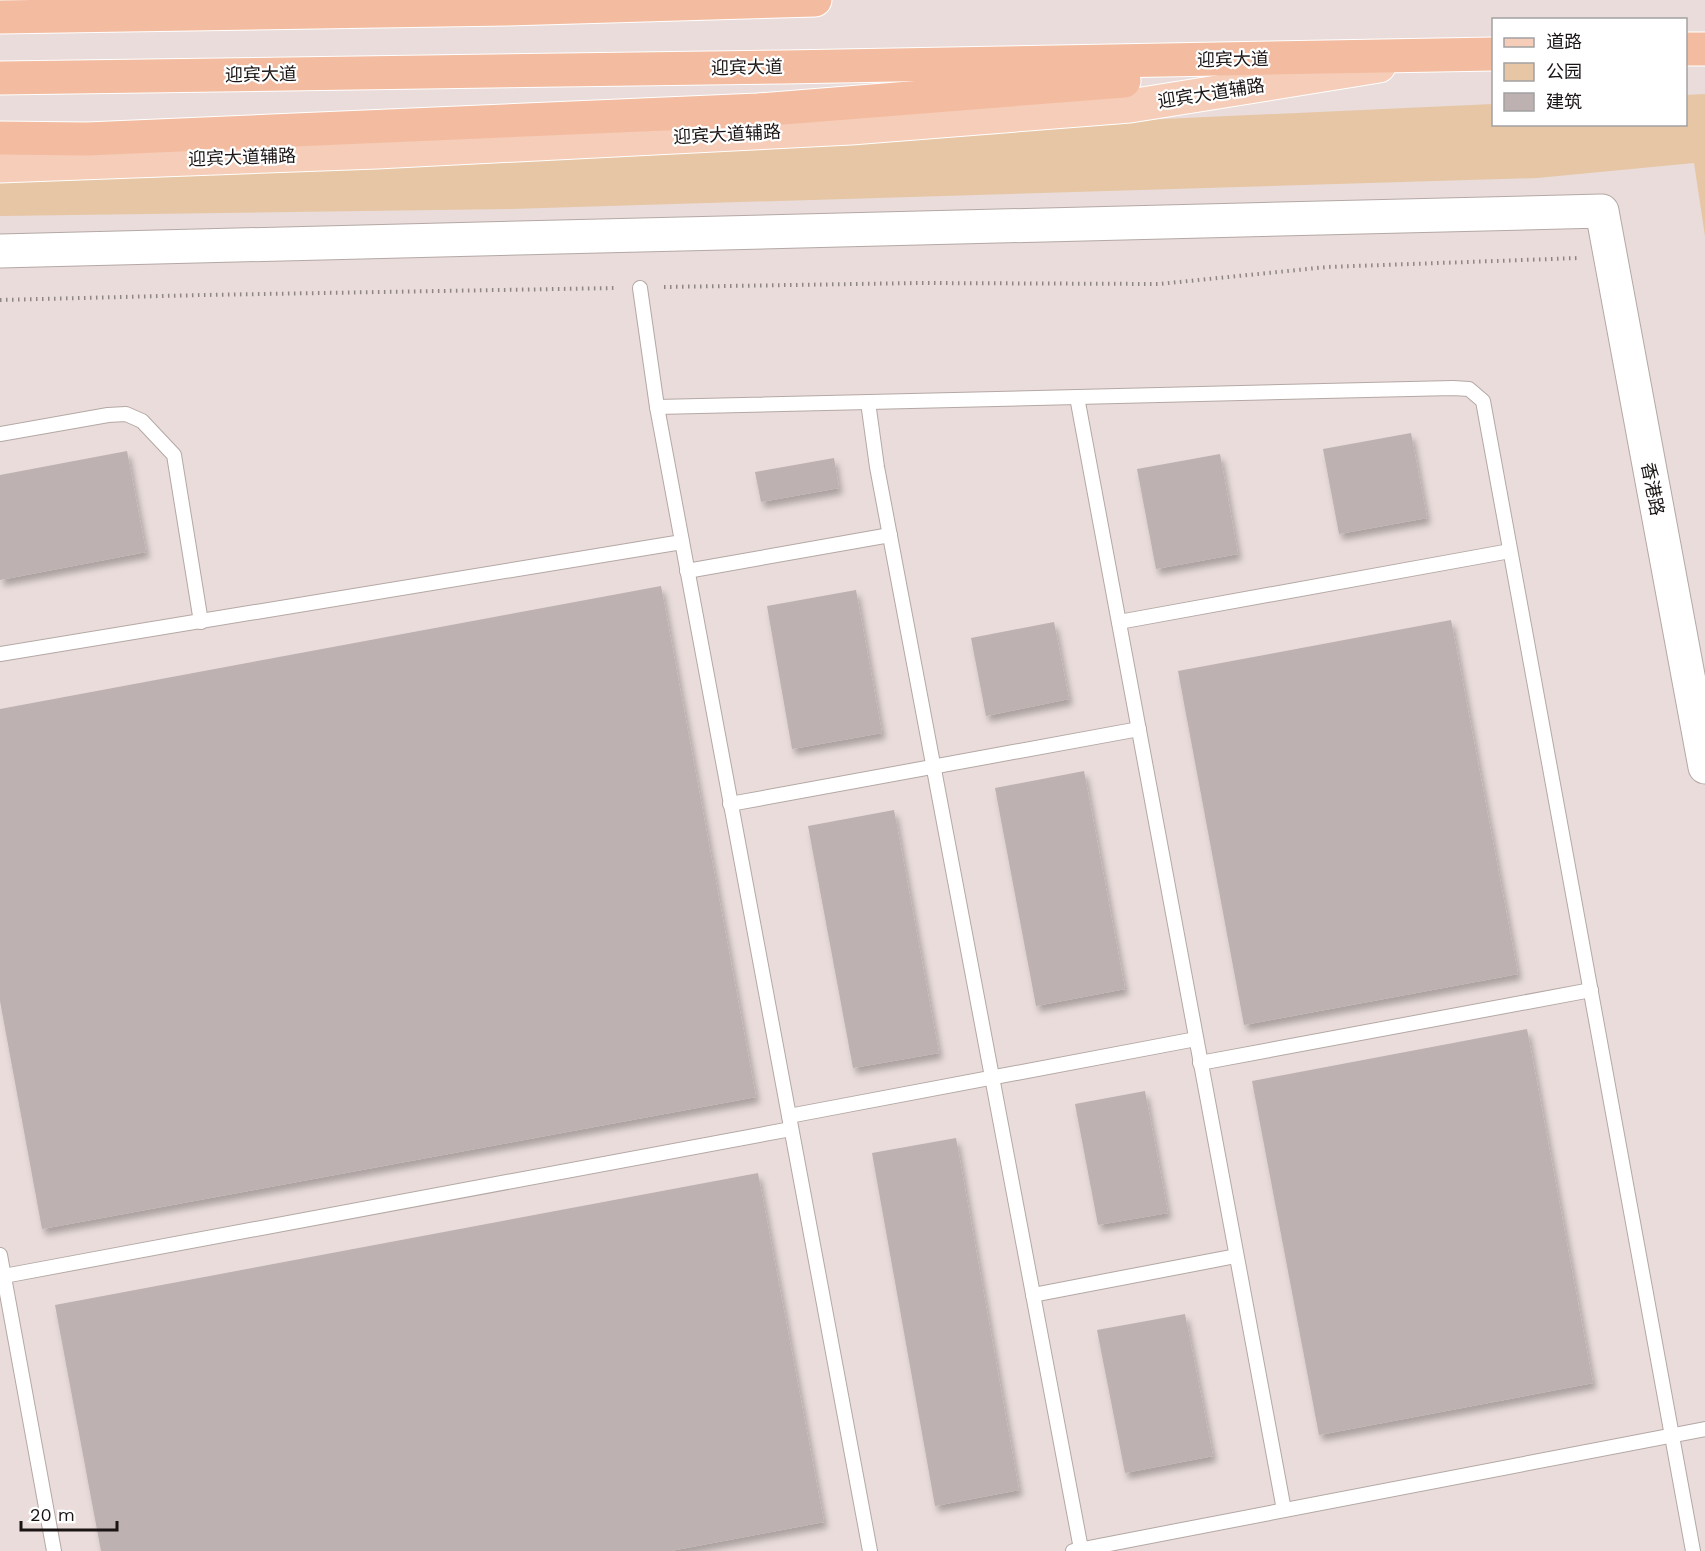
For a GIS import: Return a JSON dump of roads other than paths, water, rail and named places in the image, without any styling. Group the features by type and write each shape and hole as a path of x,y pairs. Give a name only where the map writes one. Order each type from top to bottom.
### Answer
{"highway":[{"path":"0,17 508,9 815,0"},
{"path":"1687,49 1705,49"},
{"name":"迎宾大道","path":"0,78 1492,54"},
{"path":"0,138 87,139 758,110 1450,55"}],"main road":[{"name":"迎宾大道辅路","path":"0,166 377,152 851,128 1130,106 1450,55"}],"street":[{"name":"香港路","path":"0,251 1602,211 1705,767"}],"lane":[{"path":"640,288 657,407 870,1551"},
{"path":"657,407 1453,388 1469,389 1483,401 1693,1551"},
{"path":"1077,397 1284,1510"},
{"path":"868,402 877,467 1033,1294 1077,1550 1705,1429"},
{"path":"0,434 108,415 126,414 142,421 174,455 201,622"},
{"path":"687,571 890,535"},
{"path":"0,654 682,542"},
{"path":"1119,622 1510,551"},
{"path":"730,804 1138,729"},
{"path":"1200,1063 1591,990"},
{"path":"4,1276 790,1123 992,1077 1196,1039"},
{"path":"0,1256 54,1551"},
{"path":"1033,1294 1236,1256"}]}
